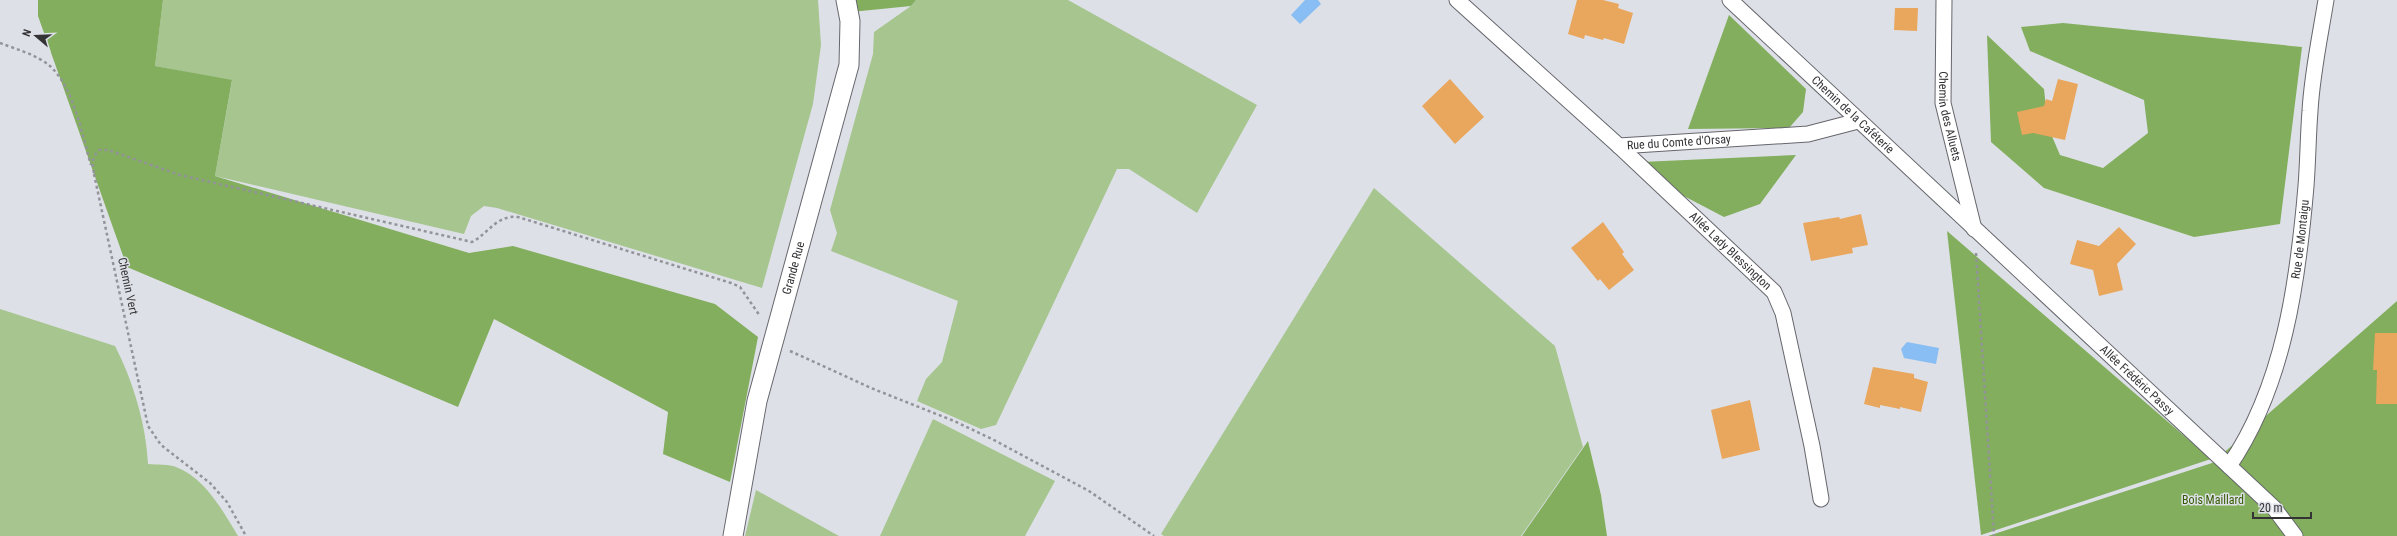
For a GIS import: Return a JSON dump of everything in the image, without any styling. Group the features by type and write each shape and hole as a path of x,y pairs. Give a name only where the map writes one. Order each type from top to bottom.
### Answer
{"street":[{"name":"Grande Rue","path":"733,536 757,401 849,65 850,21 846,0"},
{"name":"Rue du Comte d'Orsay","path":"1457,0 1619,146 1808,134 1858,121"},
{"name":"Chemin de la Caféterie","path":"1730,0 1974,229"},
{"name":"Chemin des Alluets","path":"1944,0 1943,103 1974,229"},
{"name":"Rue de Montaigu","path":"2229,466 2243,446 2262,405 2291,306 2306,186 2310,109 2326,0"},
{"name":"Allée Lady Blessington","path":"1619,146 1657,184 1718,238 1774,292 1783,313 1812,446 1821,499"},
{"name":"Allée Frédéric Passy","path":"1974,229 2274,508 2295,536"}],"path":[{"name":"Chemin Vert","path":"0,43 23,51 50,66 66,87 94,174 148,426 161,445 210,483 227,502 246,536"},
{"path":"94,174 92,160 95,154 99,150 108,150 180,175 472,242 479,238 501,219 508,216 518,217 732,283 740,287 749,299 772,343 985,436 1089,491 1154,536"},
{"path":"1974,229 1994,536"}],"green space":[{"path":"38,0 163,0 155,66 232,80 215,176 469,253 513,246 715,304 758,337 730,482 663,454 668,412 494,319 458,407 127,267 38,16"},
{"path":"163,0 818,0 821,45 813,104 762,288 497,208 484,206 471,216 464,234 215,176 232,81 155,66"},
{"path":"849,0 916,0 911,6 851,12"},
{"path":"916,0 1068,0 1257,105 1197,213 1129,169 1117,169 996,425 981,429 917,401 926,379 942,362 958,301 831,251 837,233 830,210 873,54 874,32 911,6"},
{"path":"1729,15 1806,89 1803,112 1789,128 1688,129"},
{"path":"2063,23 2302,47 2280,224 2194,237 2044,188 1991,142 1987,35 2044,89 2048,127 2060,155 2103,168 2148,133 2144,100 2030,51 2021,27"},
{"path":"1796,155 1760,204 1724,217 1680,194 1641,162"},
{"path":"1374,188 1555,346 1583,447 1521,536 1164,536 1161,534"},
{"path":"1947,231 2211,459 1981,535"},
{"name":"Bois Maillard","path":"2397,301 2397,536 1988,536 2212,463"},
{"path":"0,309 115,346 122,359 138,403 145,434 148,464 173,466 196,479 212,496 238,536 0,536"},
{"path":"933,419 1055,481 1025,536 880,536"},
{"path":"1588,441 1601,495 1607,536 1522,536"},
{"path":"756,490 839,536 745,536"}],"water":[{"path":"1305,0 1318,0 1321,4 1300,24 1291,15"},
{"path":"1907,342 1939,348 1936,364 1904,358 1901,349"}],"building":[{"path":"1577,0 1603,0 1619,4 1618,8 1633,13 1624,44 1604,38 1603,40 1585,35 1584,39 1568,34"},
{"path":"1895,8 1918,8 1917,31 1894,30"},
{"path":"1450,79 1484,117 1455,144 1422,106"},
{"path":"2058,79 2078,84 2065,140 2033,133 2022,135 2017,112 2044,106 2046,99 2052,101"},
{"path":"1861,214 1868,245 1852,248 1853,253 1811,261 1803,223 1839,217 1840,219"},
{"path":"1603,222 1624,252 1622,254 1634,270 1609,290 1600,279 1598,281 1571,248"},
{"path":"2119,227 2136,244 2117,264 2123,290 2099,296 2093,270 2070,264 2077,240 2099,246"},
{"path":"2375,333 2397,333 2397,404 2376,404 2377,370 2373,370"},
{"path":"1873,367 1914,374 1914,378 1928,382 1921,412 1900,407 1900,409 1880,405 1880,408 1864,404"},
{"path":"1750,400 1760,450 1722,459 1711,410"}]}
